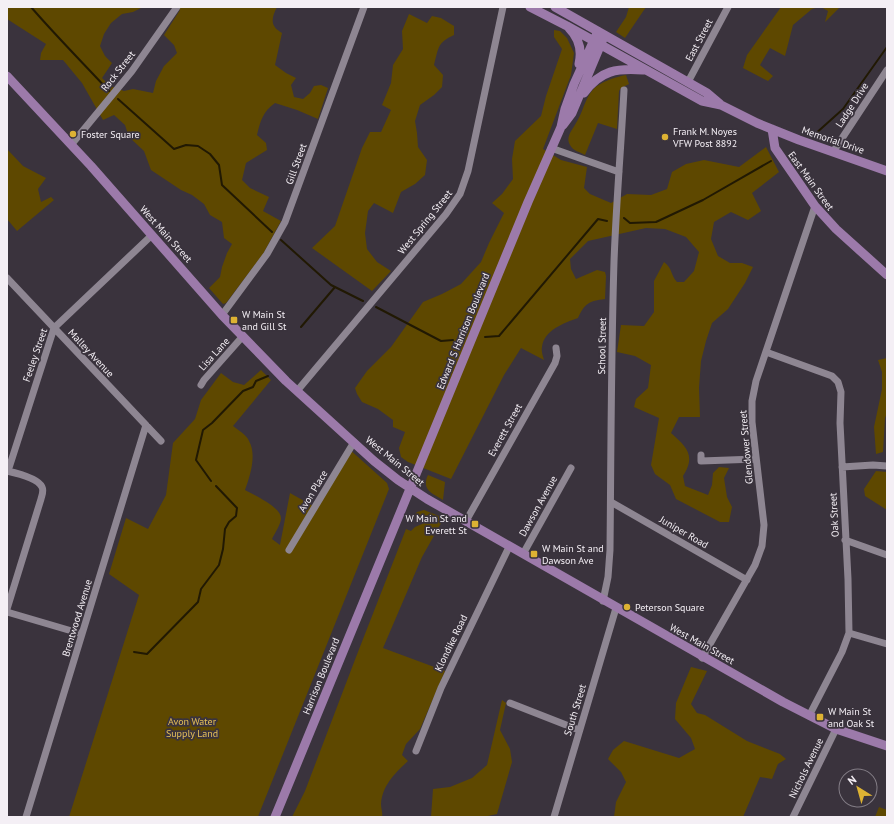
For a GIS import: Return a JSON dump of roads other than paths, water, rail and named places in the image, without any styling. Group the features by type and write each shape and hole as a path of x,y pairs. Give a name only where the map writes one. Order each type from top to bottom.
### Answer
{"main road":[{"path":"530,7 702,101 721,105 772,129"},
{"path":"555,7 708,93 721,105"},
{"path":"567,26 576,37 579,47 580,62 574,84"},
{"name":"Edward S Harrison Boulevard","path":"388,543 560,127 574,84 602,33"},
{"name":"Edward S Harrison Boulevard","path":"560,127 572,113 596,42"},
{"path":"572,113 588,88 600,76 620,69 646,70"},
{"name":"West Main Street","path":"7,76 71,145 222,314 297,391 374,461 411,489 702,658 836,729 887,746"},
{"name":"Memorial Drive","path":"772,129 887,170"},
{"name":"East Main Street","path":"772,129 775,148 815,206 836,229 887,276"},
{"name":"Harrison Boulevard","path":"275,817 388,543"}],"street":[{"name":"Rock Street","path":"71,145 132,71 177,7"},
{"name":"Gill Street","path":"222,314 267,254 285,222 364,7"},
{"name":"West Spring Street","path":"297,391 459,197 468,171 503,7"},
{"name":"East Street","path":"688,82 728,7"},
{"name":"Ladge Drive","path":"833,152 887,70"},
{"name":"School Street","path":"603,601 610,562 612,345 616,205 624,90"},
{"path":"551,148 619,172"},
{"name":"Glendower Street","path":"702,658 747,580 759,555 764,536 752,422 752,401 756,381 815,206"},
{"name":"Feeley Street","path":"8,471 54,328 152,235"},
{"name":"Malley Avenue","path":"7,278 161,441"},
{"name":"Lisa Lane","path":"201,385 243,336"},
{"name":"Everett Street","path":"466,521 554,364 556,348"},
{"name":"Oak Street","path":"766,352 825,372 838,382 841,392 840,423 848,580 849,633 842,652 809,716"},
{"name":"Brentwood Avenue","path":"26,817 146,425"},
{"name":"Avon Place","path":"289,550 354,442"},
{"path":"701,454 701,460 756,459"},
{"path":"842,467 867,465 887,466"},
{"name":"Dawson Avenue","path":"523,554 571,468"},
{"path":"7,609 43,493 42,486 34,479 8,471"},
{"name":"Juniper Road","path":"611,502 747,580"},
{"path":"845,540 887,555"},
{"name":"Klondike Road","path":"416,751 441,688 509,546"},
{"name":"South Street","path":"554,817 616,608"},
{"path":"7,612 82,634"},
{"path":"849,633 887,644"},
{"path":"510,703 580,730"},
{"name":"Nichols Avenue","path":"793,817 836,729"}],"waterway":[{"path":"31,7 109,91"},
{"path":"814,135 843,109 887,47"},
{"path":"118,99 174,149 186,145 198,146 210,154 219,165 222,185 272,232"},
{"path":"624,218 630,223 656,222 703,200 771,161"},
{"path":"485,337 499,336 598,219 607,221"},
{"path":"281,240 331,285 363,301"},
{"path":"301,327 335,287"},
{"path":"376,307 441,341 453,340"},
{"path":"211,481 196,460 203,430 212,423 243,391 253,387 256,381 268,376"},
{"path":"134,652 147,654 198,602 201,589 219,565 223,549 225,529 229,522 236,516 237,508 216,486"}],"place":[{"name":"Foster Square","path":"73,134"},
{"name":"Frank M. Noyes VFW Post 8892","path":"665,137"},
{"name":"W Main St and Gill St","path":"234,320"},
{"name":"W Main St and Everett St","path":"475,524"},
{"name":"W Main St and Dawson Ave","path":"534,554"},
{"name":"Peterson Square","path":"627,607"},
{"name":"W Main St and Oak St","path":"820,717"}],"park label":[{"name":"Avon Water Supply Land","path":"192,726"}]}
